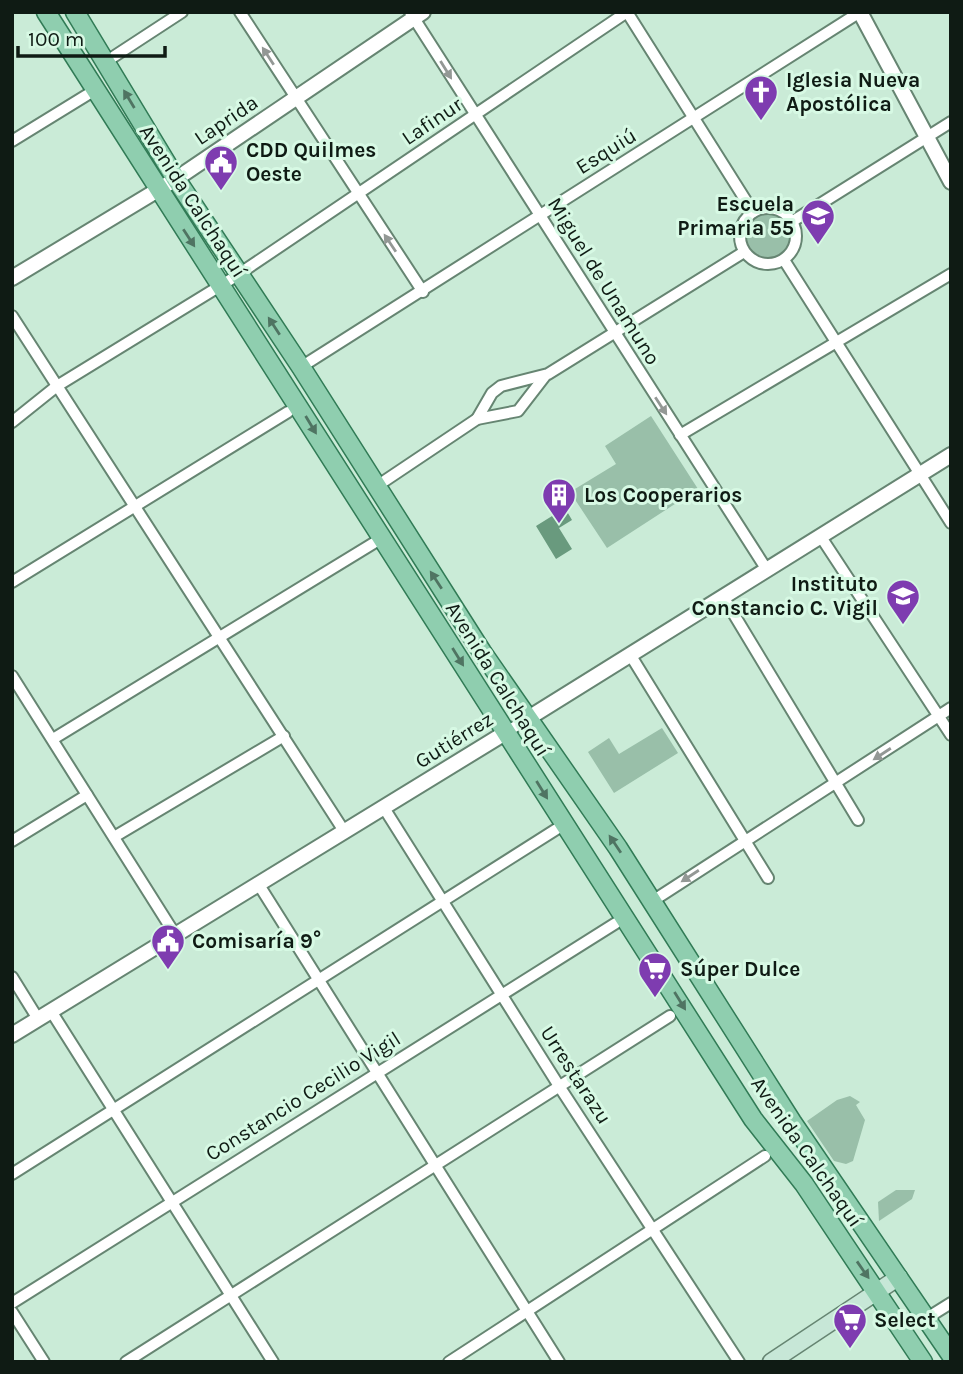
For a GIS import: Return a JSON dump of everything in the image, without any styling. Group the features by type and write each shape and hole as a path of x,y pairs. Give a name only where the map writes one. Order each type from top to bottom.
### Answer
{"main road":[{"name":"Avenida Calchaquí","path":"46,12 563,825 648,950 753,1119 833,1242 841,1249 847,1248 922,1359"},
{"name":"Avenida Calchaquí","path":"75,12 176,179 240,273 527,719 618,848 792,1122 951,1355"},
{"path":"847,1248 868,1233"},
{"path":"771,1362 899,1277"}],"street":[{"path":"107,61 182,12"},
{"path":"240,12 423,292"},
{"path":"627,12 753,212"},
{"name":"Lafinur","path":"12,422 57,386 240,273 627,12"},
{"path":"860,12 951,182"},
{"name":"Esquiú","path":"301,367 860,12"},
{"name":"Laprida","path":"12,278 176,179 416,14"},
{"name":"Miguel de Unamuno","path":"416,14 476,116 767,570"},
{"path":"12,141 95,90"},
{"path":"793,221 951,122"},
{"path":"771,208 787,215 793,221 797,238 791,254 784,260 776,264 758,263 744,252 740,235 742,226 753,212 771,208"},
{"path":"477,419 492,393 501,386 548,374 744,252"},
{"path":"784,260 834,343 951,523"},
{"path":"680,435 951,274"},
{"path":"12,316 344,831"},
{"path":"377,486 477,419 518,411 548,374"},
{"path":"12,582 288,412"},
{"name":"Gutiérrez","path":"12,1035 259,886 951,455"},
{"path":"821,537 951,735"},
{"path":"53,739 382,538"},
{"path":"724,598 858,820"},
{"path":"631,656 768,878"},
{"path":"12,676 176,936"},
{"path":"651,902 951,708"},
{"path":"114,837 284,736"},
{"path":"12,841 87,795"},
{"name":"Urrestarazu","path":"384,808 559,1086 739,1362"},
{"path":"12,1174 563,825"},
{"path":"259,886 559,1362"},
{"name":"Constancio Cecilio Vigil","path":"12,1303 616,923"},
{"path":"12,977 45,1015 113,1109 272,1362"},
{"path":"126,1362 670,1016"},
{"path":"449,1362 765,1156"},
{"path":"927,1318 951,1303"},
{"path":"12,1312 44,1362"}],"shaded area":[{"path":"769,212 786,219 793,236 786,253 769,260 752,253 745,236 752,219"},
{"path":"651,416 698,489 607,548 570,492 616,464 605,446"},
{"path":"565,508 572,520 559,528 572,549 556,559 536,526"},
{"path":"662,728 678,753 614,793 588,752 609,738 619,754"},
{"path":"850,1096 860,1102 856,1105 865,1120 853,1161 846,1164 834,1161 807,1121 837,1100"},
{"path":"896,1190 915,1190 912,1199 879,1221 878,1202"}],"place":[{"name":"Iglesia Nueva Apostólica","path":"761,122"},
{"name":"CDD Quilmes Oeste","path":"221,192"},
{"name":"Escuela Primaria 55","path":"818,246"},
{"name":"Los Cooperarios","path":"559,525"},
{"name":"Instituto Constancio C. Vigil","path":"903,626"},
{"name":"Comisaría 9°","path":"168,971"},
{"name":"Súper Dulce","path":"655,999"},
{"name":"Select","path":"850,1350"}]}
